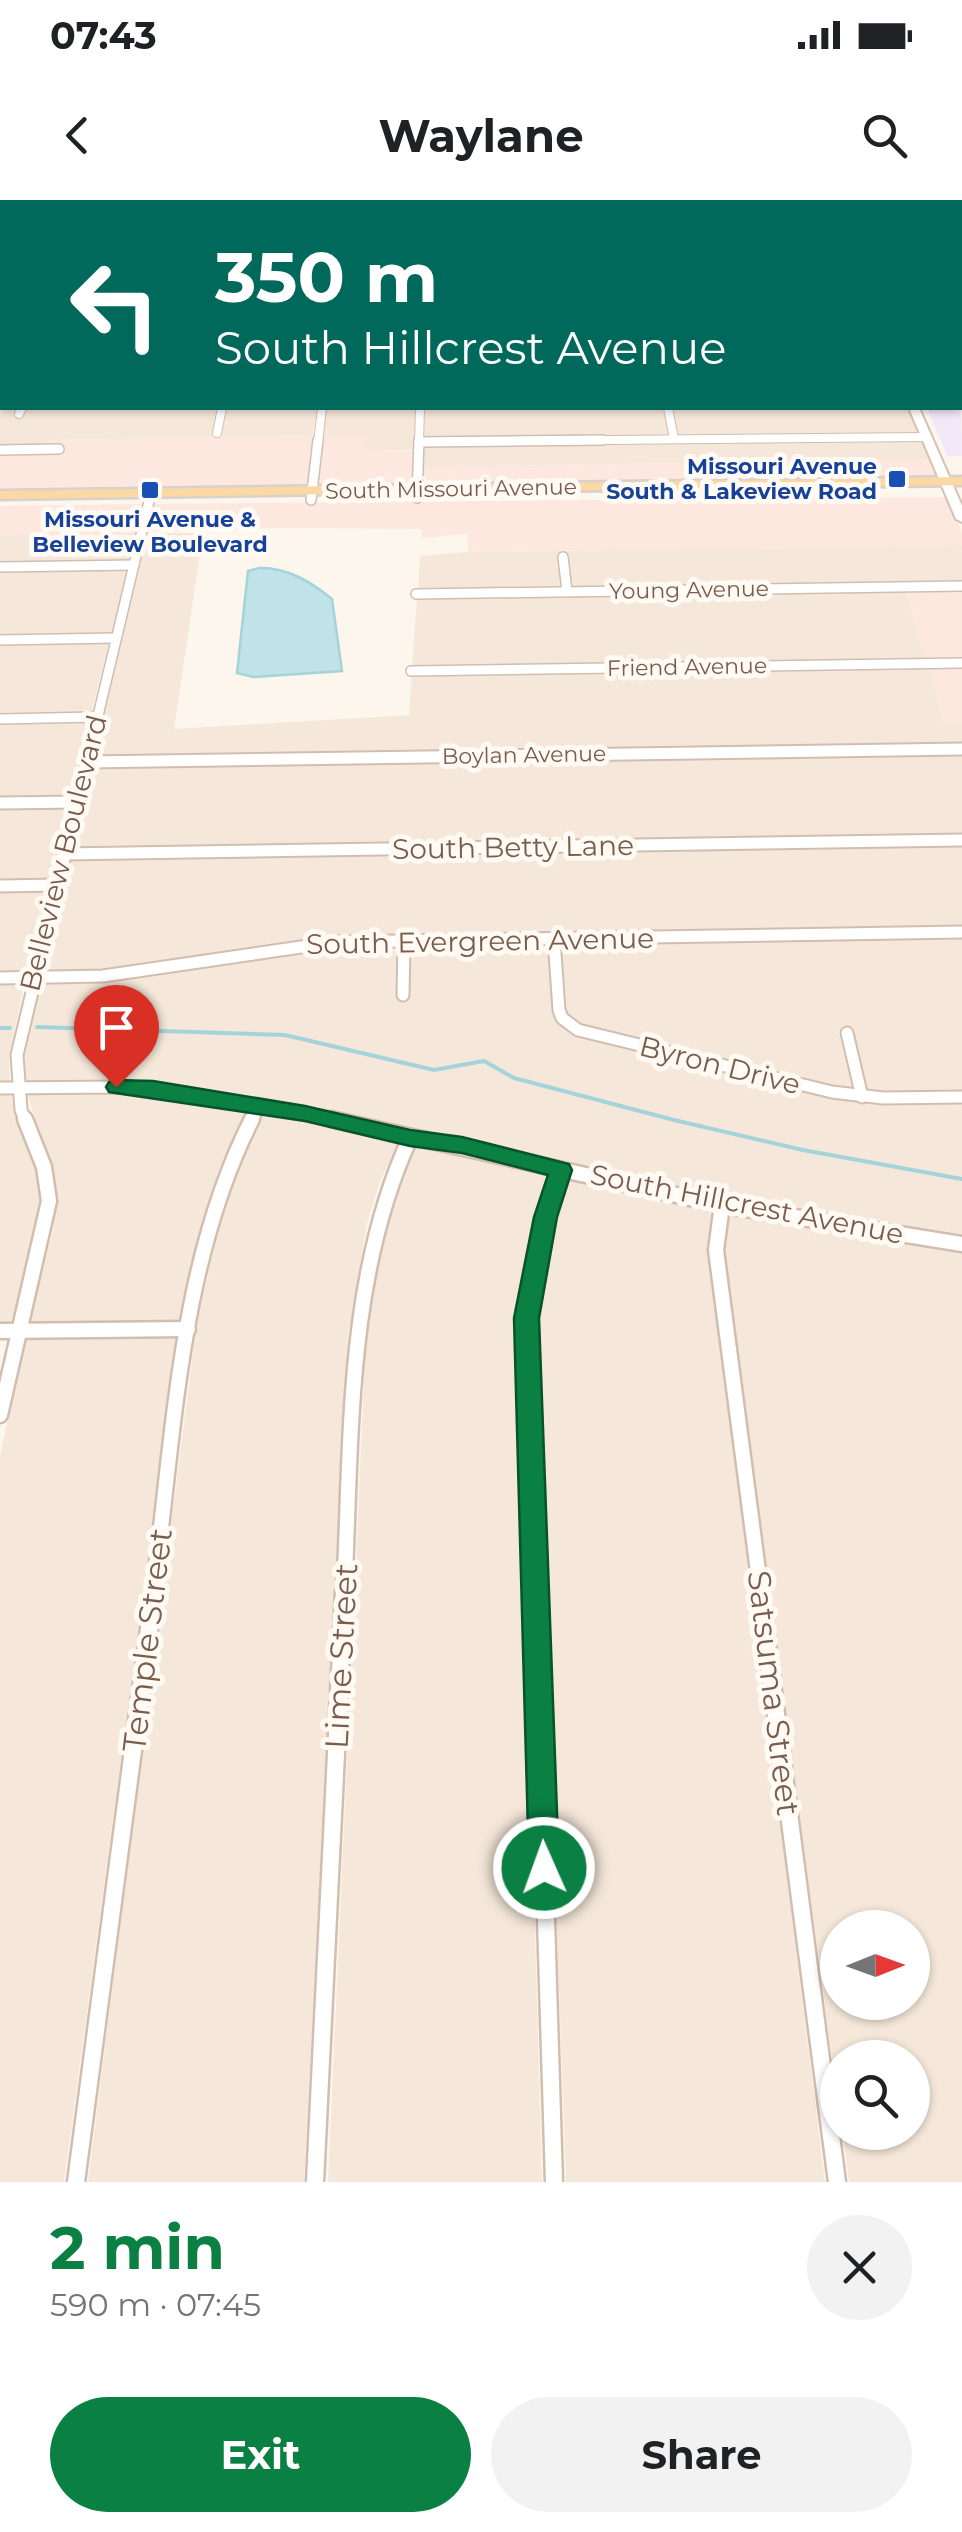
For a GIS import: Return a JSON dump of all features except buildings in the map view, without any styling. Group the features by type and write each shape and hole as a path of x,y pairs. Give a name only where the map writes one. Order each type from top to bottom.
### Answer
{"main road":[{"name":"South Missouri Avenue","path":"0,504 150,498 955,486"},
{"name":"South Missouri Avenue","path":"0,495 150,498"}],"street":[{"path":"217,432 222,410"},
{"path":"311,495 322,410"},
{"path":"418,494 420,410"},
{"path":"668,410 674,439"},
{"path":"915,410 955,486 962,519"},
{"path":"419,442 926,437"},
{"path":"0,450 59,449"},
{"name":"Belleview Boulevard","path":"0,1415 49,1201 44,1167 22,1110 16,1055 150,498"},
{"path":"563,557 567,591"},
{"path":"0,567 134,566"},
{"name":"Young Avenue","path":"416,594 962,586"},
{"path":"0,640 116,638"},
{"name":"Friend Avenue","path":"411,671 962,663"},
{"path":"0,719 96,717"},
{"name":"Boylan Avenue","path":"86,762 962,749"},
{"path":"0,803 76,802"},
{"name":"South Betty Lane","path":"63,854 962,840"},
{"path":"0,886 56,885"},
{"name":"South Evergreen Avenue","path":"0,978 168,969 290,946 335,942 404,944 962,932"},
{"name":"Byron Drive","path":"554,939 562,1018 578,1030 862,1097 962,1097"},
{"path":"403,995 404,944"},
{"path":"846,1033 862,1097"},
{"name":"South Hillcrest Avenue","path":"0,1088 153,1088 462,1145 722,1205 962,1244"},
{"name":"Temple Street","path":"76,2182 188,1329 214,1210 227,1169 258,1108"},
{"name":"Lime Street","path":"315,2182 357,1336 375,1224 388,1183 410,1138"},
{"path":"554,2182 526,1318 546,1217 561,1170"},
{"name":"Satsuma Street","path":"722,1205 716,1250 837,2182"},
{"path":"0,1330 188,1329"}],"shaded area":[{"path":"0,410 16,410 15,416 23,416 25,410 217,410 213,435 222,434 227,410 317,410 313,436 51,440 42,447 0,448"},
{"path":"326,410 415,410 414,450 363,451 366,436 323,436"},
{"path":"425,410 663,410 669,437 424,440"},
{"path":"673,410 911,410 921,435 678,437"},
{"path":"928,410 961,410 962,456 947,456"},
{"path":"366,435 364,451 414,451 413,486 317,488 323,436"},
{"path":"313,436 307,488 0,491 0,452 63,451 64,447 42,447 50,440"},
{"path":"922,439 931,459 423,467 424,444"},
{"path":"931,459 939,477 423,486 423,467"},
{"path":"948,497 962,533 962,545 468,552 467,534 422,538 422,529 274,528 147,533 154,504"},
{"path":"144,504 136,534 0,535 0,506"},
{"path":"147,533 203,533 174,729 409,715 412,673 928,666 944,723 962,723 962,746 93,759"},
{"path":"136,534 129,563 0,565 0,535"},
{"path":"962,545 962,583 572,589 568,555 558,555 561,589 418,592 420,556 468,552"},
{"path":"128,568 111,636 0,637 0,570"},
{"path":"962,588 962,660 926,661 905,589"},
{"path":"905,589 926,661 412,668 417,597"},
{"path":"109,641 91,715 0,716 0,643"},
{"path":"928,666 962,666 962,723 944,723"},
{"path":"89,720 71,798 0,800 0,722"},
{"path":"962,752 962,837 71,850 92,765"},
{"path":"69,805 50,881 0,882 0,806"},
{"path":"962,844 962,928 334,938 289,942 166,965 42,973 69,858"},
{"path":"48,889 27,974 0,974 0,890"},
{"path":"962,936 962,1093 868,1092 852,1029 838,1030 853,1091 590,1029 569,1017 567,1010 561,943"},
{"path":"547,943 552,1011 556,1020 574,1034 856,1101 962,1102 962,1239 723,1200 465,1140 206,1091 155,1084 25,1083 24,1055 40,982 104,980 335,946 370,946 397,948 396,999 409,999 411,948"},
{"path":"0,982 25,982 9,1056 10,1083 0,1083"},
{"path":"11,1092 14,1112 37,1169 41,1202 37,1231 11,1324 0,1325 0,1093"},
{"path":"26,1092 116,1092 200,1100 249,1111 220,1167 206,1209 180,1323 28,1324 53,1231 57,1200 52,1165"},
{"path":"263,1114 303,1118 400,1141 380,1181 367,1223 348,1336 304,2182 88,2182 196,1329 235,1169"},
{"path":"415,1144 552,1173 537,1216 518,1318 542,2182 328,2182 366,1336 383,1224"},
{"path":"567,1176 713,1208 708,1250 825,2182 566,2182 535,1319 553,1218"},
{"path":"728,1211 962,1250 962,2182 849,2182 845,2150 930,2150 930,2040 830,2040 827,2020 930,2020 930,1910 820,1910 820,1967 725,1250"},
{"path":"178,1335 64,2182 0,2182 0,1457 25,1336"}],"water":[{"path":"259,568 298,577 332,599 342,671 253,677 237,673 248,571"}],"waterway":[{"path":"37,1027 285,1035 434,1070 484,1061 514,1078 674,1120 803,1150 962,1179"},
{"path":"0,1028 10,1028"}],"place":[{"name":"Missouri Avenue South & Lakeview Road","path":"897,479"},
{"name":"Missouri Avenue & Belleview Boulevard","path":"150,490"}],"route":[{"path":"116,1087 153,1088 305,1114 410,1138 462,1145 561,1170 546,1217 526,1318 544,1868"}]}
